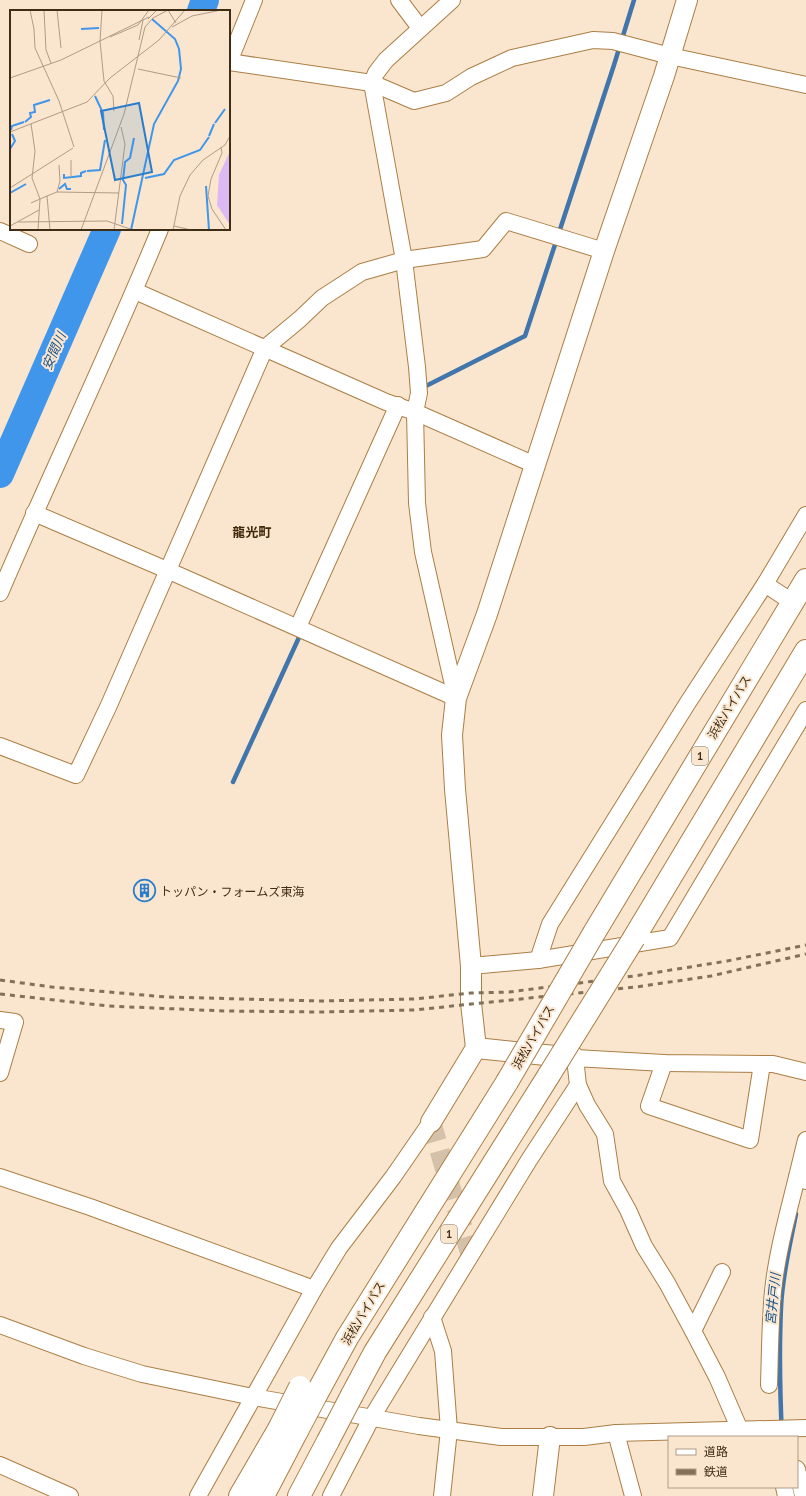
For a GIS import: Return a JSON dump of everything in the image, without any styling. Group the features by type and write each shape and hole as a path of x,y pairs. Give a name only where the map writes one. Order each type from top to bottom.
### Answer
{"highway":[{"name":"浜松バイパス","path":"288,1430 308,1391 347,1338 507,1082 594,933 806,580"},
{"name":"1","path":"334,1441 375,1352 634,938 806,651"},
{"path":"240,1496 288,1430"},
{"path":"263,1496 288,1430"},
{"path":"299,1496 334,1441"},
{"path":"314,1496 334,1441"}],"street":[{"path":"230,60 254,0"},
{"path":"399,0 420,28"},
{"path":"452,0 386,60 376,73 372,83 404,260 417,367 419,393 415,412 417,502 423,552 456,698"},
{"path":"198,1496 314,1289 339,1248 393,1177 431,1122 476,1048 471,1003 471,966 455,789 452,735 456,698 487,614 604,251 688,0"},
{"path":"230,62 372,83 414,101 446,93 470,77 512,58 593,40 620,43 670,56 806,85"},
{"path":"0,746 76,775 109,704 265,348 300,319 322,298 362,272 404,260 483,249 506,221 604,251"},
{"path":"0,593 34,513 135,291 160,230"},
{"path":"0,231 29,244"},
{"path":"135,291 386,402 415,412 534,465"},
{"path":"302,629 398,405"},
{"path":"34,513 302,629 456,698"},
{"path":"538,960 550,924 687,704 765,584 806,515"},
{"path":"765,584 783,596"},
{"path":"471,966 538,960 670,938 806,710"},
{"path":"0,1020 15,1022 0,1073"},
{"path":"476,1048 575,1058 664,1063 773,1064 806,1072"},
{"path":"575,1058 578,1085 587,1105 605,1134 612,1182 628,1210 644,1246 667,1283 693,1330 717,1377 740,1430"},
{"path":"664,1063 649,1106 750,1140 762,1064"},
{"path":"331,1496 372,1417 432,1317 529,1160 578,1085"},
{"path":"769,1385 773,1290 783,1234 801,1179 806,1140"},
{"path":"0,1177 90,1207 314,1289"},
{"path":"693,1330 722,1272"},
{"path":"432,1317 443,1352 449,1430 442,1496"},
{"path":"0,1325 84,1356 142,1374 253,1397 449,1430 501,1437 584,1437 616,1434 740,1430 786,1431"},
{"path":"616,1434 633,1496"},
{"path":"543,1496 550,1437"},
{"path":"0,1465 70,1496"},
{"path":"798,1474 803,1496"}],"waterway":[{"name":"安間川","path":"201,10 205,0"},
{"path":"422,388 525,336 634,0"},
{"name":"安間川","path":"0,474 107,230"},
{"path":"233,782 301,633"},
{"name":"宮井戸川","path":"782,1436 780,1324 783,1285 796,1214"},
{"name":"宮井戸川","path":"792,1488 794,1496"}],"tunnel":[{"path":"431,1122 471,1256"}],"railway":[{"path":"0,980 52,987 166,997 321,1001 414,999 471,993 509,992 634,976 727,961 806,945"},
{"path":"0,994 108,1006 224,1011 321,1012 414,1010 636,987 711,976 806,954"}],"place":[{"name":"トッパン・フォームズ東海","path":"145,891"}],"district":[{"name":"龍光町","path":"252,532"}]}
